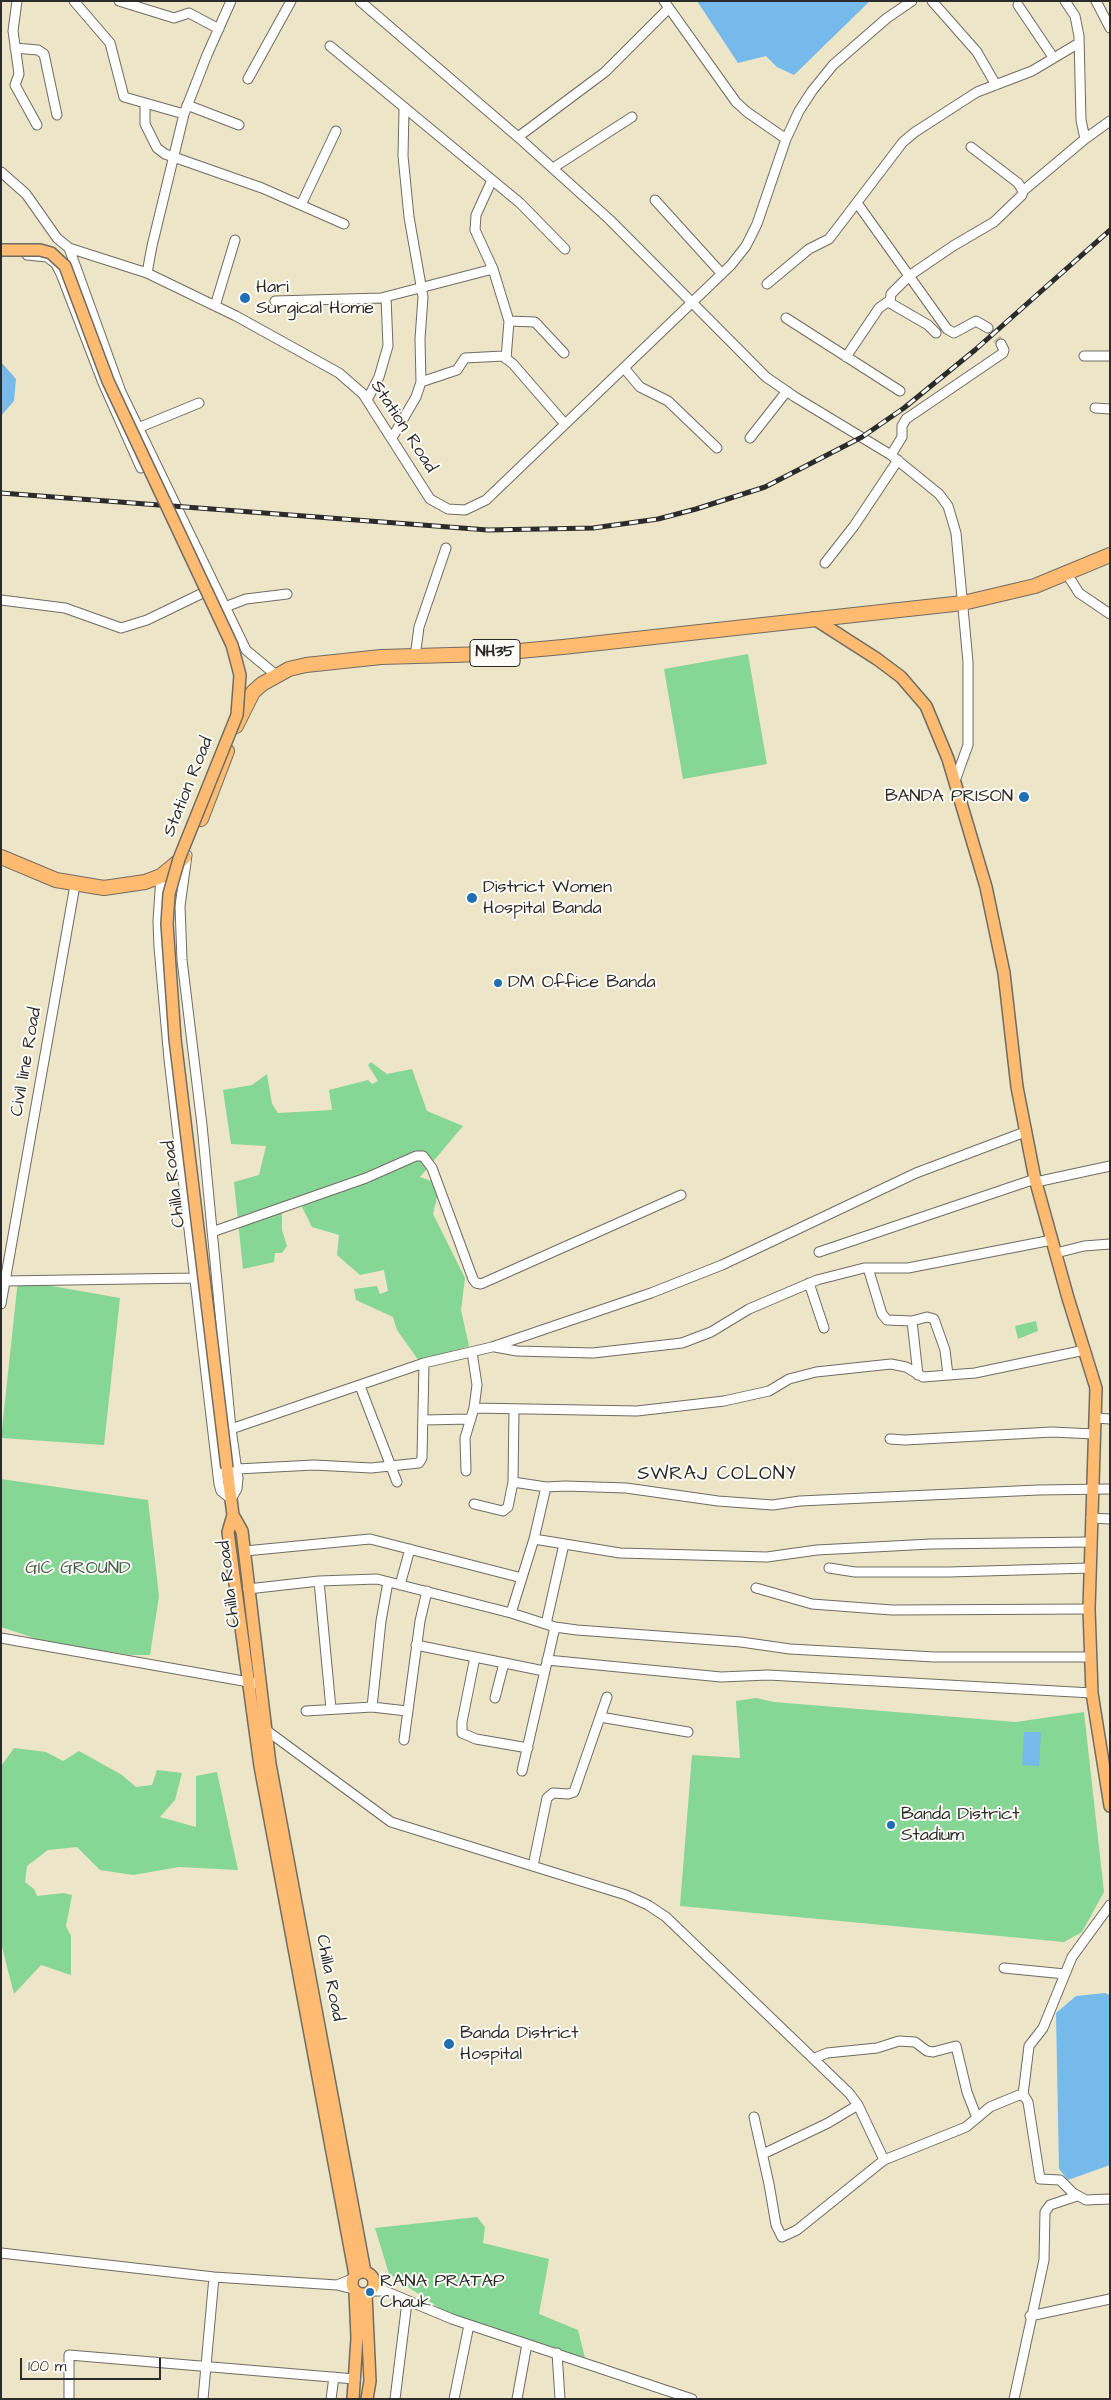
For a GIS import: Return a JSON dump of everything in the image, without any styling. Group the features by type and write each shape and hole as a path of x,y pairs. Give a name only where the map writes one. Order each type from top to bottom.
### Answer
{"highway":[{"name":"NH35","path":"1,857 38,874 75,885 104,888 125,886 161,876 179,863 183,856 245,706 253,692 276,675 306,665 340,660 486,654 563,647 963,603 1019,590 1067,574 1110,555"}],"main road":[{"name":"Station Road","path":"1,250 40,250 51,253 65,266 108,381 232,645 240,675 237,714 183,856"},
{"path":"813,618 877,659 901,677 926,706 956,781 996,924 1004,973 1017,1087 1025,1132 1052,1240 1095,1382 1096,1418 1088,1609 1092,1694 1110,1806"},
{"name":"Chilla Road","path":"183,856 169,894 167,924 175,1039 232,1468 231,1499 233,1515 242,1531 245,1551 248,1590 270,1764 325,2049 362,2284 370,2381 367,2399"},
{"path":"233,1515 228,1532 260,1766 312,2052 362,2284 353,2399"},
{"path":"312,2052 325,2049"}],"street":[{"path":"17,1 13,31 19,74 15,85 37,125"},
{"path":"74,1 83,14 105,35 110,43 124,97 145,104 186,109 239,125"},
{"path":"147,273 186,109 231,1"},
{"path":"248,79 291,1"},
{"path":"360,1 518,137 610,220 766,377 894,458 931,486 948,506 956,533 968,662 968,746 956,781"},
{"name":"Station Road","path":"1,172 26,194 57,238 69,248 147,273 215,306 339,372 367,400 430,499 448,510 466,510 486,500 722,274 746,246 757,224 786,139 799,111 833,65 887,18 912,1"},
{"path":"932,1 978,52 996,85"},
{"path":"1066,1 1075,16 1079,43 1081,120 1085,138"},
{"path":"1096,1 1110,28"},
{"path":"125,2 174,18 189,13 219,29"},
{"path":"518,137 604,72 666,4 736,102 786,139"},
{"path":"1018,4 1053,57"},
{"path":"767,284 809,249 824,243 857,204 904,142 958,103 1032,71 1079,43"},
{"path":"330,46 520,203 565,249"},
{"path":"15,48 38,50 44,54 57,115"},
{"path":"145,104 145,124 157,148 174,158 262,188 344,224"},
{"path":"392,438 416,397 422,382 422,287 409,217 404,165 404,109"},
{"path":"553,168 632,117"},
{"path":"846,357 879,308 889,301 891,294 909,276 953,246 994,222 1020,198 1022,191 1085,138 1110,121"},
{"path":"301,205 336,130"},
{"path":"971,147 1018,183 1022,191"},
{"path":"492,180 474,221 475,230 493,269 509,321 506,358"},
{"path":"655,200 722,274"},
{"path":"857,204 951,332 957,332 976,321 988,328"},
{"path":"215,306 235,240"},
{"path":"69,248 115,378 138,428 246,650 276,675"},
{"path":"1,255 38,256 47,258 56,264 62,274 103,383 141,468"},
{"path":"275,301 386,297 493,269"},
{"path":"367,400 379,377 388,346 386,297"},
{"path":"889,301 928,325 936,333"},
{"path":"786,318 900,391"},
{"path":"509,321 535,322 564,353"},
{"path":"825,563 854,526 894,458 902,437 902,426 906,419 1003,353 1004,350 1001,344"},
{"path":"422,382 457,370 465,358 499,355 506,358 565,424"},
{"path":"1084,356 1110,356"},
{"path":"624,368 640,387 668,401 716,448"},
{"path":"750,438 787,391"},
{"path":"138,428 199,404"},
{"path":"1095,408 1110,409"},
{"path":"415,657 419,627 446,548"},
{"path":"1067,574 1079,592 1110,614"},
{"path":"1,600 65,608 121,628 147,620 216,586"},
{"path":"225,607 246,599 287,594"},
{"path":"183,856 180,906 182,951 212,1232 231,1429 232,1468 314,1465 371,1468 419,1463 422,1460 424,1363"},
{"path":"161,876 158,921 162,989 194,1278 219,1484 221,1491 231,1499"},
{"name":"Civil line Road","path":"1,1304 75,885"},
{"path":"231,1429 424,1363 492,1347 652,1294 722,1265 916,1173 1025,1132"},
{"path":"212,1232 366,1178 416,1156 423,1156 432,1168 473,1279 476,1283 481,1284 681,1195"},
{"path":"819,1252 1036,1180 1110,1166"},
{"path":"492,1347 517,1351 593,1353 682,1343 711,1332 749,1309 809,1283 868,1268 908,1268 1052,1240"},
{"path":"1056,1253 1084,1246 1110,1244"},
{"path":"1,1247 11,1248"},
{"path":"868,1268 884,1317 892,1321 912,1321 927,1317 934,1319 945,1350 948,1375"},
{"path":"5,1282 194,1278"},
{"path":"809,1283 824,1328"},
{"path":"912,1321 918,1375"},
{"path":"474,1408 637,1411 724,1401 768,1391 797,1376 891,1364 906,1367 924,1377 948,1375 995,1370 1085,1350"},
{"path":"466,1471 465,1438 474,1408 477,1385 472,1352"},
{"path":"360,1386 397,1482"},
{"path":"474,1504 503,1511 506,1509 513,1482 514,1410"},
{"path":"1096,1418 1110,1419"},
{"path":"423,1420 471,1419"},
{"path":"890,1439 905,1440 1052,1432 1094,1434"},
{"path":"513,1482 546,1488 565,1486 626,1488 718,1501 772,1505 800,1501 1110,1488"},
{"path":"512,1613 534,1539 546,1488"},
{"path":"1091,1518 1110,1519"},
{"path":"245,1551 370,1538 522,1578"},
{"path":"534,1539 639,1555 767,1557 817,1550 931,1544 1090,1542"},
{"path":"522,1771 547,1660 550,1626 564,1544"},
{"path":"400,1584 410,1548"},
{"path":"829,1568 855,1572 950,1572 1090,1568"},
{"path":"248,1590 319,1581 362,1578 400,1584 512,1613 550,1626 741,1642 790,1649 935,1657 1090,1657"},
{"path":"319,1581 331,1709"},
{"path":"372,1707 388,1582"},
{"path":"756,1588 812,1604 892,1610 1088,1609"},
{"path":"404,1740 416,1645 427,1591"},
{"path":"1,1638 260,1684"},
{"path":"416,1645 544,1671"},
{"path":"475,1657 462,1722 462,1733 476,1739 528,1748"},
{"path":"547,1660 720,1676 768,1676 1092,1694"},
{"path":"495,1698 504,1663"},
{"path":"533,1866 547,1798 553,1793 568,1794 574,1792 607,1697"},
{"path":"306,1711 372,1707 407,1711"},
{"path":"600,1716 688,1732"},
{"path":"266,1730 391,1822 626,1895 648,1905 666,1917 815,2058 849,2093 858,2105 884,2160"},
{"path":"1110,1904 1075,1953 1043,2028 1029,2046 1023,2095 1028,2102 1039,2176 1043,2181 1056,2180 1063,2182 1077,2196 1086,2200 1110,2198"},
{"path":"1004,1968 1065,1974"},
{"path":"815,2058 827,2053 877,2048 899,2041 915,2042 928,2051 933,2052 956,2046 967,2092 977,2118"},
{"path":"754,2116 776,2225 782,2237 786,2237 884,2160 959,2130 990,2107 1023,2095"},
{"path":"763,2154 828,2123 858,2105"},
{"path":"1014,2399 1030,2316 1044,2260 1047,2207 1077,2196"},
{"path":"1,2253 214,2277 337,2285 362,2284 385,2291 407,2302 469,2325 692,2399"},
{"path":"203,2399 214,2277"},
{"path":"1030,2316 1110,2300"},
{"path":"395,2399 407,2302"},
{"path":"454,2399 469,2325"},
{"path":"517,2399 527,2344"},
{"path":"557,2353 560,2399"},
{"path":"69,2399 69,2355 355,2380"},
{"path":"331,2399 334,2377"}],"green space":[{"path":"748,654 767,764 683,779 664,669"},
{"path":"371,1062 387,1074 412,1069 427,1111 463,1126 420,1177 440,1184 433,1214 465,1278 461,1310 469,1346 419,1361 397,1330 393,1317 356,1300 354,1289 377,1286 380,1294 388,1291 384,1270 360,1275 337,1255 339,1235 312,1227 299,1201 282,1203 282,1230 287,1246 282,1253 275,1253 274,1262 243,1269 234,1182 259,1175 266,1146 231,1144 223,1090 252,1085 267,1074 272,1104 278,1113 332,1110 329,1090 368,1080 372,1084 378,1081 368,1065"},
{"path":"18,1280 120,1298 104,1445 1,1438"},
{"path":"1036,1321 1038,1331 1018,1339 1015,1326"},
{"name":"GIC GROUND","path":"1,1479 148,1500 159,1596 150,1655 131,1655 46,1642 1,1627"},
{"name":"Banda District Stadium","path":"756,1698 774,1702 1016,1722 1084,1712 1104,1892 1082,1932 1064,1942 680,1906 692,1755 740,1758 736,1701"},
{"path":"14,1748 46,1752 63,1761 79,1751 122,1775 136,1787 152,1785 157,1770 182,1773 175,1800 160,1817 196,1827 196,1776 217,1772 238,1870 179,1867 133,1875 100,1870 77,1847 48,1850 27,1866 25,1882 34,1889 37,1896 64,1893 72,1895 66,1926 71,1936 71,1975 41,1965 14,1994 1,1943 1,1766"},
{"path":"477,2217 485,2227 483,2243 549,2259 539,2314 578,2330 585,2358 444,2316 442,2310 389,2274 375,2228"}],"water":[{"path":"697,1 870,1 794,75 777,67 766,56 738,63"},
{"path":"1,362 16,379 14,401 1,416"},
{"path":"1024,1732 1041,1732 1039,1766 1022,1765"},
{"path":"1105,1993 1110,1995 1110,2165 1068,2180 1059,2169 1056,2013 1076,1996"}],"tunnel":[{"path":"988,328 1001,344"}],"railway":[{"path":"1,493 488,530 593,528 658,519 765,487 862,437 904,408 975,350 1110,230"}],"place":[{"name":"Hari Surgical Home","path":"245,298"},
{"name":"BANDA PRISON","path":"1024,797"},
{"name":"District Women Hospital Banda","path":"472,898"},
{"name":"DM Office Banda","path":"498,983"},
{"name":"Banda District Stadium","path":"891,1825"},
{"name":"Banda District Hospital","path":"449,2044"},
{"name":"RANA PRATAP Chauk","path":"370,2292"}],"district":[{"name":"SWRAJ COLONY","path":"717,1475"}]}
